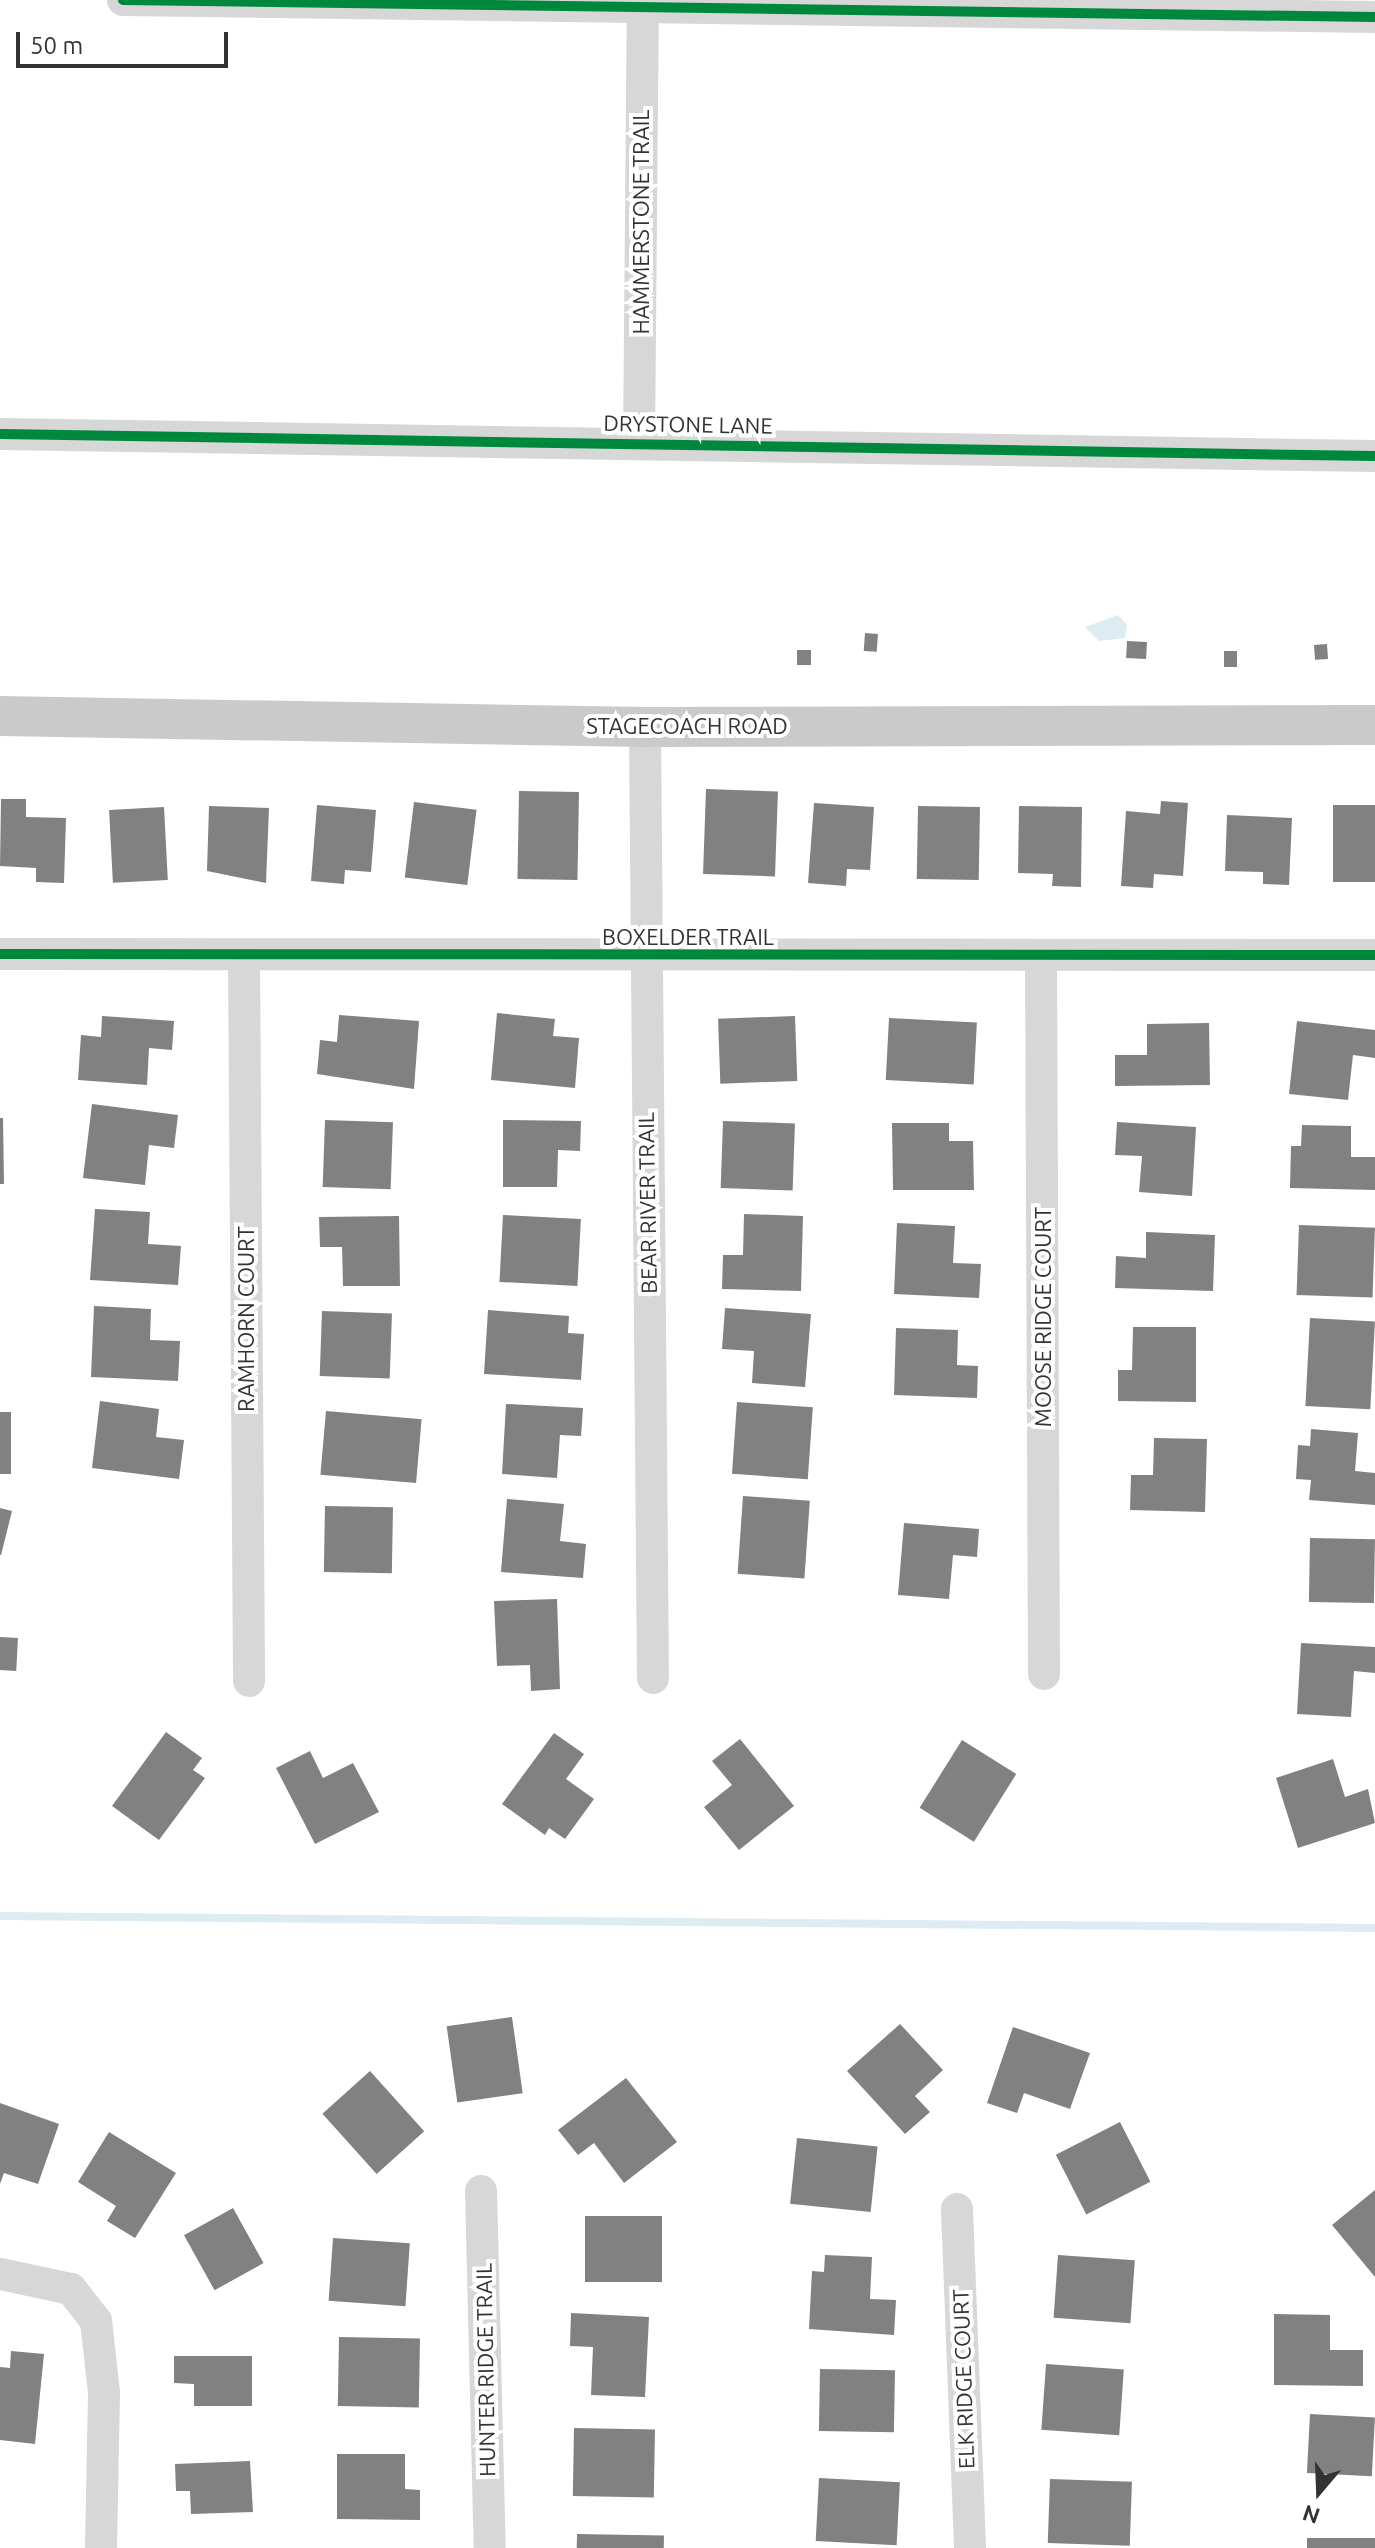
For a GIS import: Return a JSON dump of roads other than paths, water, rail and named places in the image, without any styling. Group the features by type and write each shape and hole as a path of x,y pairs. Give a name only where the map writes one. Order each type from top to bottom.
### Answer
{"main road":[{"name":"STAGECOACH ROAD","path":"0,716 645,727 1375,725"}],"street":[{"path":"123,0 643,3 1375,17"},
{"name":"HAMMERSTONE TRAIL","path":"639,444 643,3"},
{"name":"DRYSTONE LANE","path":"0,434 1375,456"},
{"name":"BEAR RIVER TRAIL","path":"645,727 643,957 653,1678"},
{"name":"BOXELDER TRAIL","path":"0,954 1041,959 1375,955"},
{"name":"RAMHORN COURT","path":"244,957 249,1681"},
{"name":"MOOSE RIDGE COURT","path":"1041,959 1044,1674"},
{"name":"HUNTER RIDGE TRAIL","path":"481,2191 490,2548"},
{"name":"ELK RIDGE COURT","path":"957,2209 970,2548"},
{"path":"0,2274 71,2289 96,2321 104,2392 101,2548"}],"waterway":[{"path":"0,1916 1375,1928"}]}
